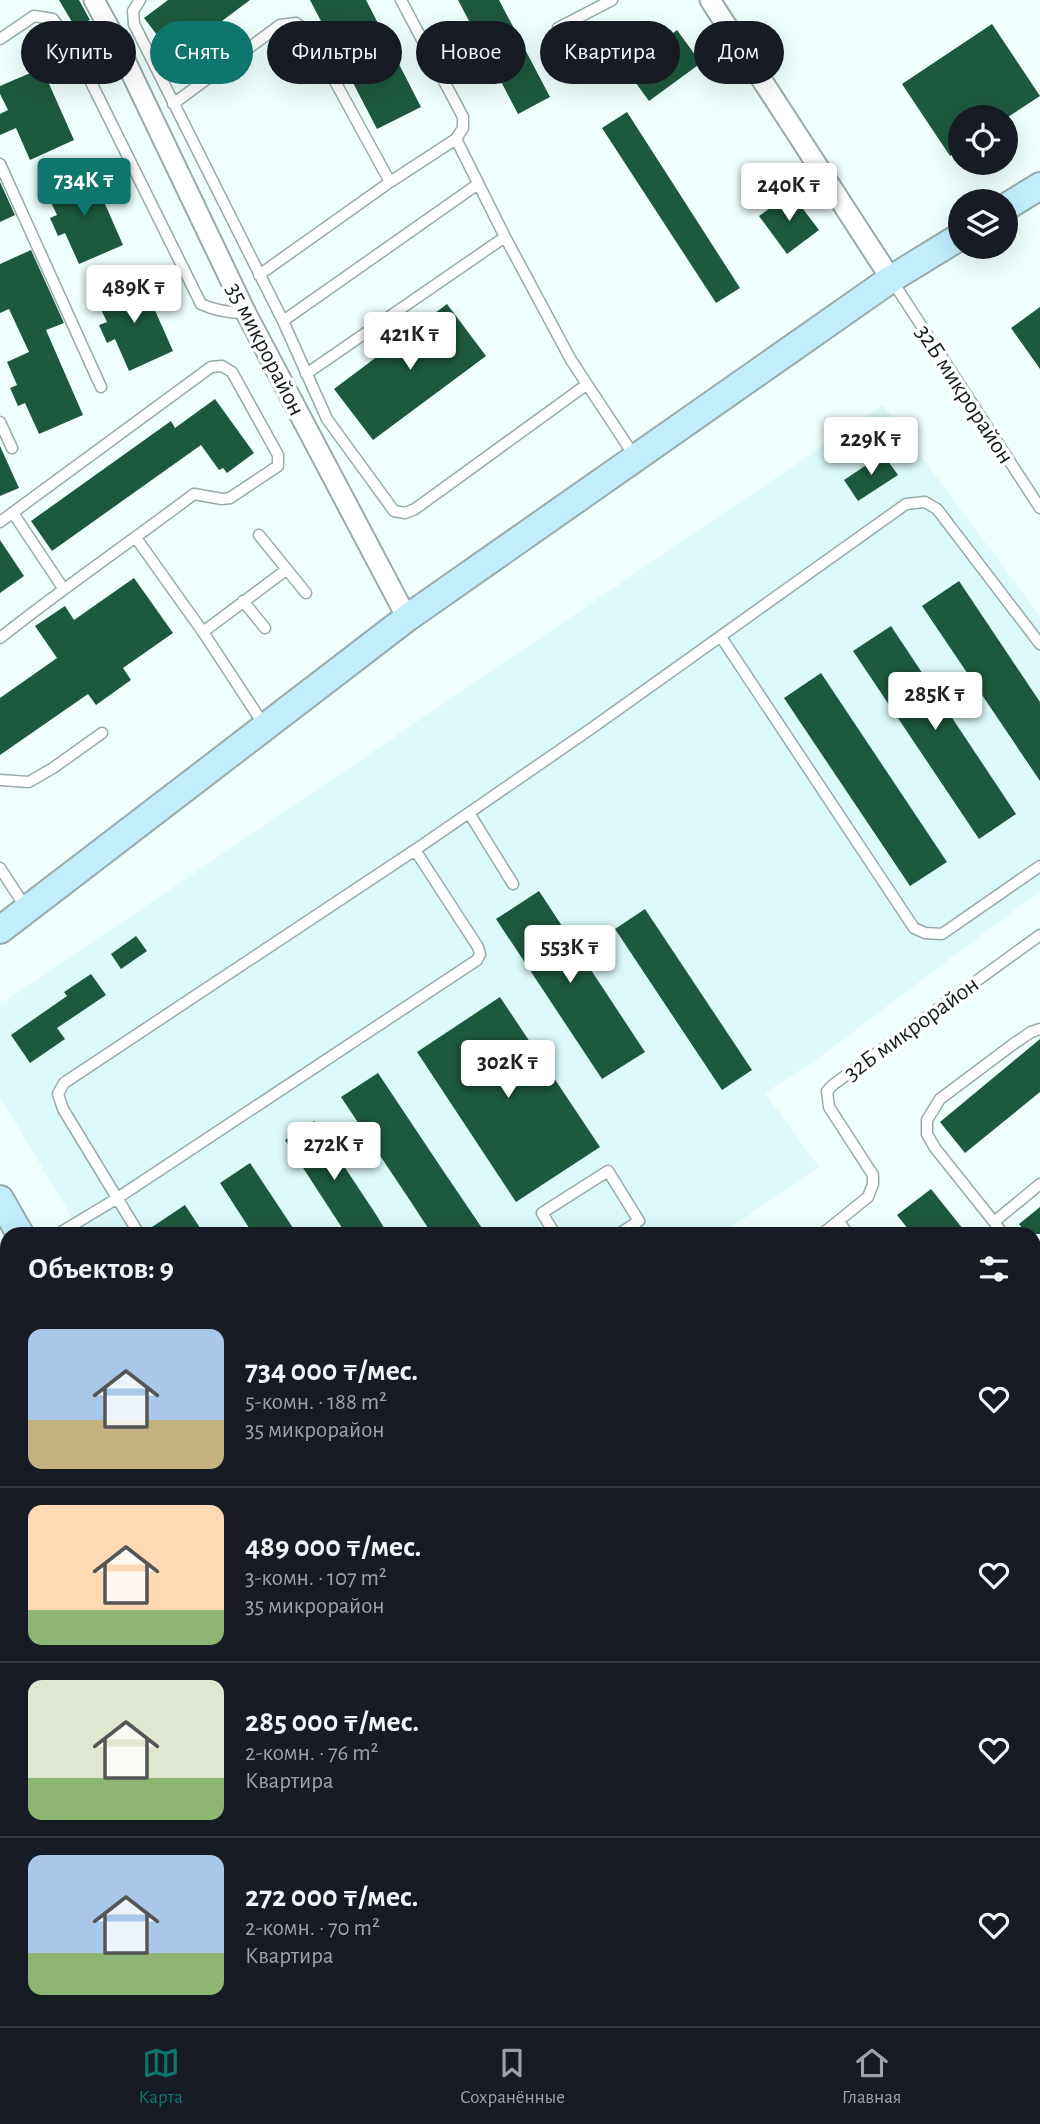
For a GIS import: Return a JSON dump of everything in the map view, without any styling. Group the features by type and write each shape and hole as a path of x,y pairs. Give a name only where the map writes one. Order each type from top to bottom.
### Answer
{"street":[{"name":"35 микрорайон","path":"94,0 105,21"},
{"path":"710,0 891,279"},
{"name":"35 микрорайон","path":"136,83 246,313 407,618"},
{"path":"1018,200 1040,186"},
{"path":"0,930 407,618 891,279 948,244"},
{"path":"0,1199 16,1227"}],"lane":[{"path":"139,0 133,11 134,24 282,321 327,419 394,511 405,513 415,509 586,385"},
{"path":"259,275 390,181 456,139 463,128 463,117 401,0"},
{"path":"572,21 612,0"},
{"path":"27,21 34,16 55,21"},
{"path":"173,104 280,25 296,23 308,32 390,181"},
{"path":"0,39 21,25"},
{"path":"91,84 201,304 214,310 246,313"},
{"path":"456,139 505,237 586,385 637,459"},
{"path":"0,164 101,387"},
{"path":"282,321 478,184"},
{"path":"306,374 505,237"},
{"name":"32Б микрорайон","path":"891,279 1040,508"},
{"path":"0,522 211,368 222,366 232,372 278,455 278,466 226,499 194,494 63,588 0,638"},
{"path":"0,422 12,448"},
{"path":"134,1227 63,1109 58,1094 64,1083 469,813 906,505 925,502 937,509 1040,644"},
{"path":"13,513 63,588"},
{"path":"259,535 306,593"},
{"path":"136,538 265,726"},
{"path":"203,632 286,570"},
{"path":"243,601 265,628"},
{"path":"721,637 914,928 925,933 942,934 1040,866"},
{"path":"0,780 29,782 102,733"},
{"path":"469,813 513,884"},
{"path":"70,1227 477,960 480,954 478,947 415,850"},
{"path":"0,868 26,908"},
{"name":"32Б микрорайон","path":"832,1227 869,1197 873,1175 829,1107 827,1091 1040,935"},
{"path":"998,1227 936,1149 927,1134 927,1119 940,1099 1031,1032 1040,1029"},
{"path":"551,1227 542,1213 608,1171 639,1220 629,1227"},
{"path":"994,1222 1040,1184"},
{"path":"839,1222 843,1227"}],"shaded area":[{"path":"883,405 1040,616 1040,891 820,1057 765,1093 819,1167 731,1227 78,1227 0,1097 0,1005"}],"building":[{"path":"59,0 79,0 90,20 71,21"},
{"path":"168,0 250,0 222,21 150,21 150,26 144,18"},
{"path":"310,0 366,0 377,21 321,21"},
{"path":"458,0 499,0 510,21 469,21"},
{"path":"992,24 1040,96 1018,110 1018,105 948,105 948,153 902,84"},
{"path":"680,34 694,53 694,68 680,78"},
{"path":"526,51 540,78 540,84 543,84 550,97 518,114 502,84 526,84"},
{"path":"402,70 421,107 377,129 354,84 402,84"},
{"path":"21,77 21,84 49,84 74,140 30,160 16,128 0,135 0,114 8,110 0,94 0,86"},
{"path":"637,84 672,84 649,101"},
{"path":"627,112 740,288 716,303 602,128"},
{"path":"91,172 123,245 79,264 65,233 58,236 50,218 57,215 46,192"},
{"path":"0,182 15,215 0,222"},
{"path":"791,193 819,230 787,254 759,216"},
{"path":"31,250 64,323 46,330 83,415 39,434 25,403 18,406 10,388 17,385 7,362 29,352 9,309 0,313 0,264"},
{"path":"141,279 173,351 129,371 115,339 107,343 99,325 107,322 96,299"},
{"path":"447,304 486,356 373,440 334,389"},
{"path":"1040,307 1040,369 1011,328"},
{"path":"215,399 254,453 227,473 223,468 219,470 201,445 52,551 31,521 171,421 175,428"},
{"path":"0,446 19,488 0,496"},
{"path":"883,454 898,475 858,501 844,480"},
{"path":"0,540 24,576 0,593"},
{"path":"134,578 173,633 123,668 131,680 96,705 88,694 0,755 0,698 57,658 35,626 65,606 74,620"},
{"path":"959,581 1040,702 1040,781 922,606"},
{"path":"891,626 1016,814 979,839 853,651"},
{"path":"821,673 947,862 910,886 784,698"},
{"path":"539,891 645,1052 602,1079 496,919"},
{"path":"645,909 752,1070 722,1090 615,929"},
{"path":"136,936 147,951 121,969 111,954"},
{"path":"91,974 106,995 57,1028 65,1039 30,1063 11,1035 67,996 64,992"},
{"path":"500,997 600,1147 516,1202 417,1052"},
{"path":"1040,1039 1040,1092 965,1153 940,1122"},
{"path":"378,1073 481,1227 427,1227 341,1097"},
{"path":"314,1121 384,1227 341,1227 285,1140"},
{"path":"250,1163 292,1227 248,1227 220,1183"},
{"path":"931,1189 961,1227 906,1227 897,1215"},
{"path":"185,1205 199,1227 152,1227"},
{"path":"1040,1207 1040,1227 1021,1227 1019,1224"}]}
